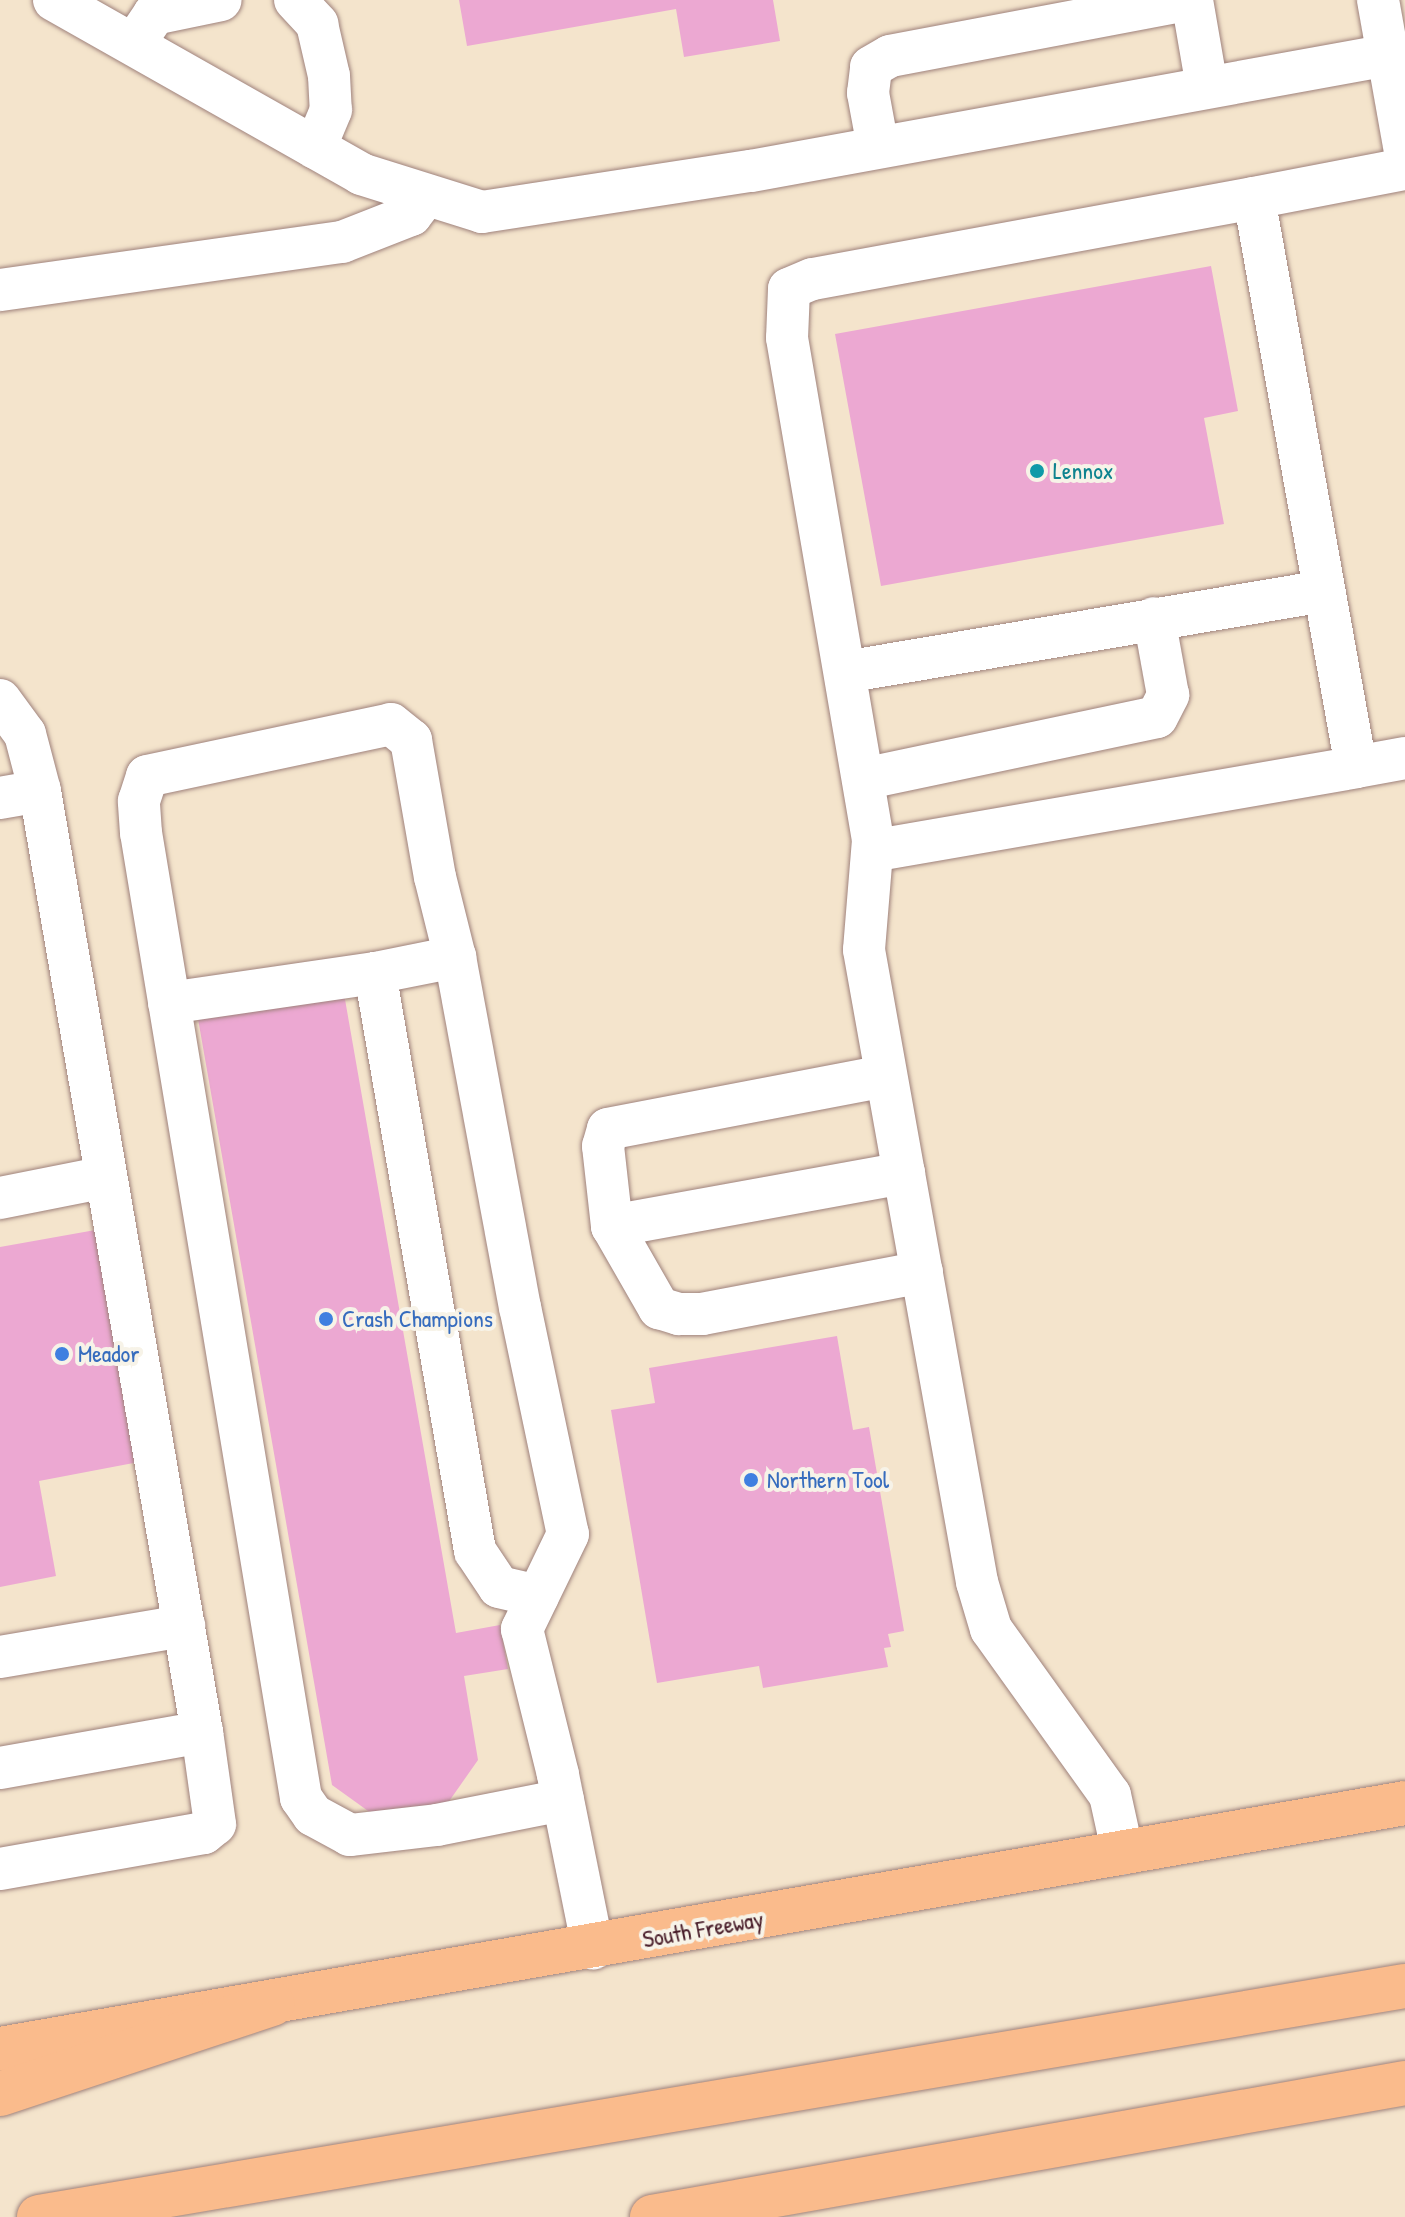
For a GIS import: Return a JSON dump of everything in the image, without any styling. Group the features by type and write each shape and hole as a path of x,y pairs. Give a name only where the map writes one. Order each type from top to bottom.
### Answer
{"main road":[{"name":"South Freeway","path":"0,2049 593,1948 1405,1803"},
{"path":"39,2217 1405,1986"},
{"path":"0,2094 272,2004"},
{"path":"652,2217 1405,2083"}],"street":[{"path":"54,0 361,174 468,209 499,210 878,147 1388,55"},
{"path":"134,44 154,14 221,0"},
{"path":"295,0 317,24 329,76 331,110 315,148"},
{"path":"878,147 868,93 871,67 890,56 1186,0"},
{"path":"1192,0 1207,87"},
{"path":"1378,0 1405,151"},
{"path":"1123,1854 1110,1795 991,1629 977,1582 864,950 873,840 787,338 789,289 812,279 1405,169"},
{"path":"0,290 342,242 411,215 426,195"},
{"path":"1254,198 1299,441 1322,591 1356,767"},
{"path":"845,672 1322,591"},
{"path":"863,779 1157,717 1168,695 1154,618"},
{"path":"0,1869 204,1833 215,1824 202,1732 106,1177 20,794 25,734 1,701"},
{"path":"563,1800 437,1825 350,1835 313,1815 301,1798 141,833 139,801 147,776 391,724 411,740 520,1307 568,1534 522,1629 563,1800 593,1948"},
{"path":"873,840 883,849 1405,758"},
{"path":"169,1003 375,973 455,957"},
{"path":"375,973 475,1551 499,1587 538,1596"},
{"path":"885,1076 608,1129 603,1146 612,1226 659,1308 679,1314 702,1314 922,1272"},
{"path":"612,1226 904,1173"},
{"path":"0,1198 106,1177"},
{"path":"0,1657 184,1626"},
{"path":"0,1768 202,1732"}],"building":[{"path":"459,0 773,0 780,41 684,57 676,9 467,46"},
{"name":"Lennox","path":"1211,266 1238,411 1204,418 1224,524 881,586 835,334"},
{"name":"Crash Champions","path":"343,988 456,1633 500,1625 508,1669 464,1676 478,1760 438,1817 389,1826 332,1785 197,1013"},
{"name":"Meador","path":"101,1229 144,1461 39,1481 56,1576 0,1587 0,1247"},
{"name":"Northern Tool","path":"837,1336 853,1430 869,1427 904,1631 888,1634 891,1647 884,1648 888,1667 763,1688 759,1666 657,1683 611,1410 655,1403 649,1368"}],"place":[{"name":"Lennox","path":"1037,471"},
{"name":"Crash Champions","path":"326,1319"},
{"name":"Meador","path":"62,1354"},
{"name":"Northern Tool","path":"751,1480"}]}
